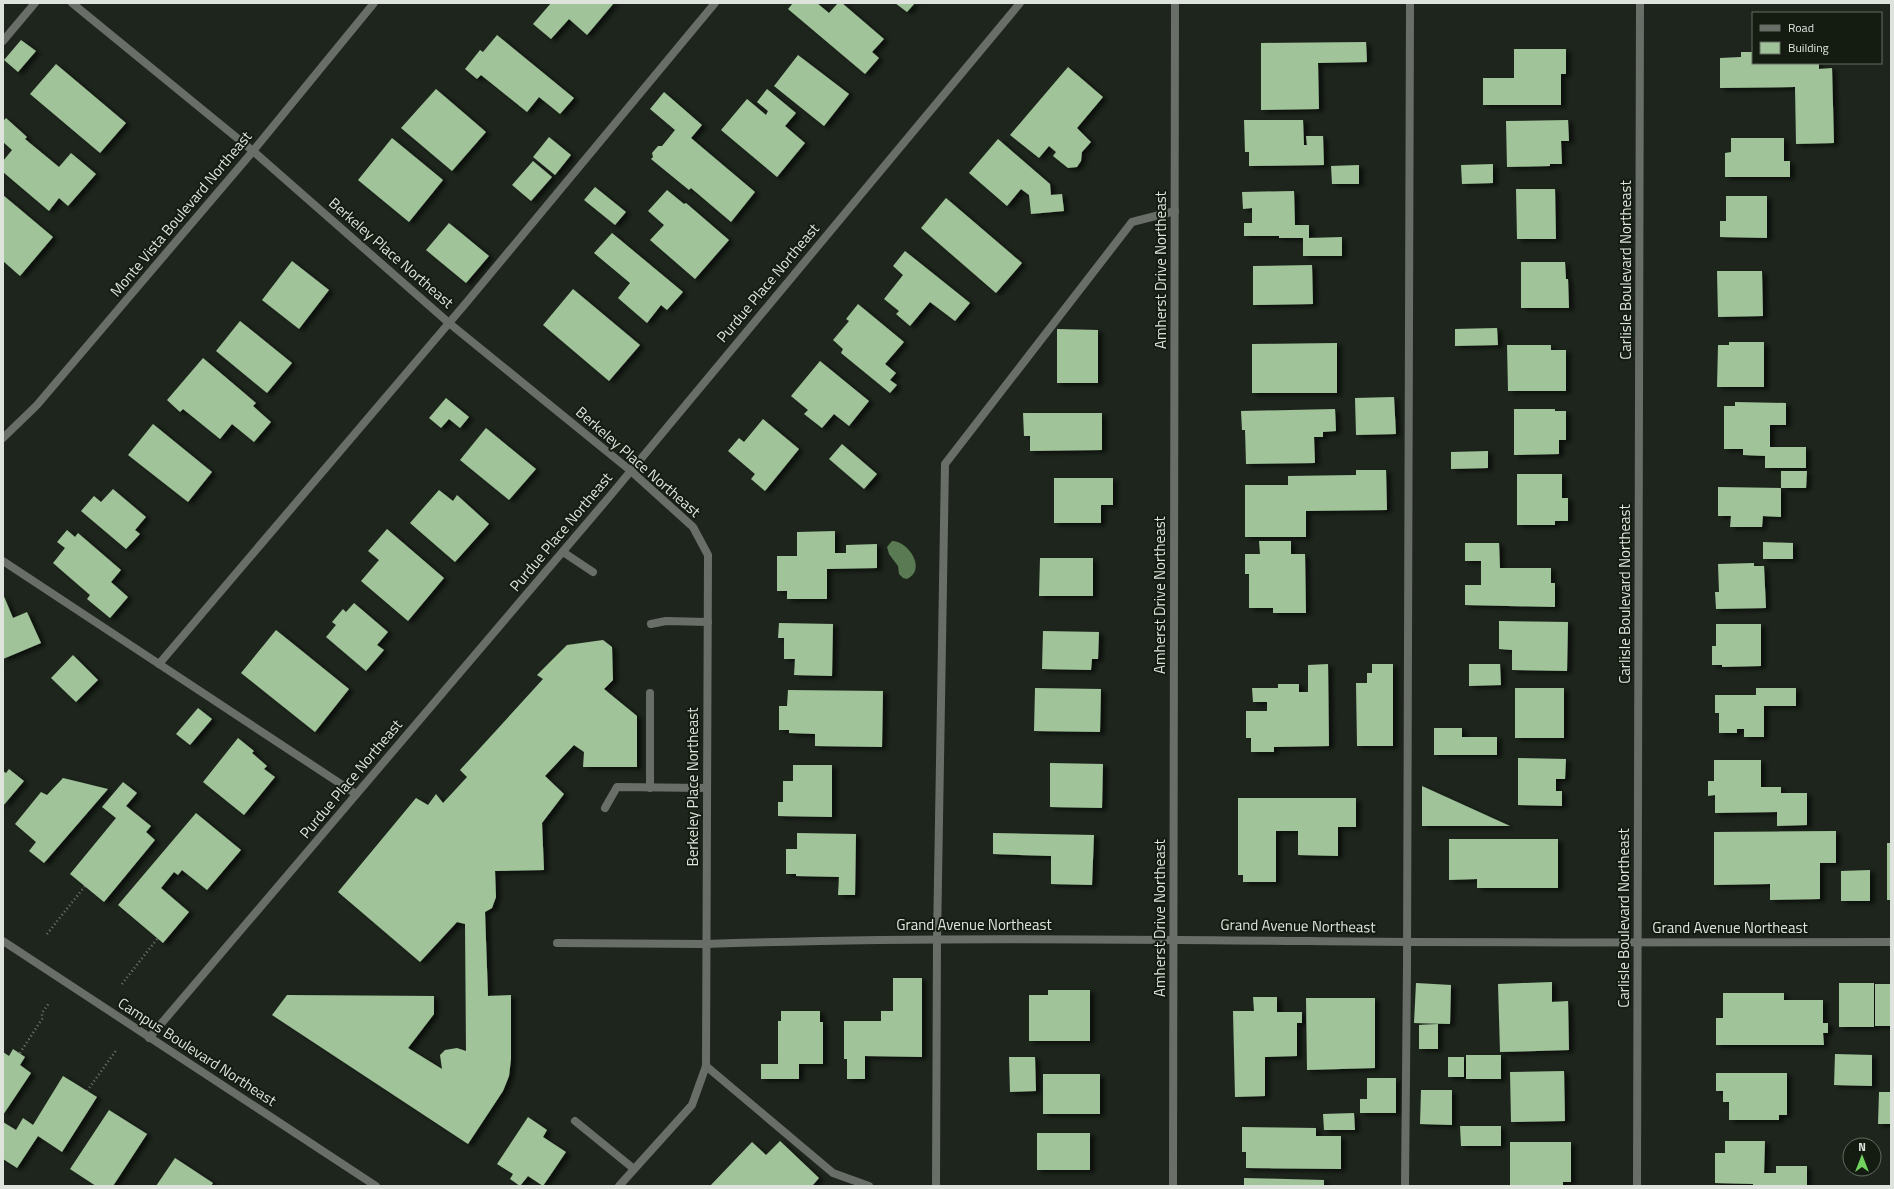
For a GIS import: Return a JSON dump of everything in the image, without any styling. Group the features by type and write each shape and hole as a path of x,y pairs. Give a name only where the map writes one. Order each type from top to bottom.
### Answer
{"street":[{"path":"3,41 36,3"},
{"name":"Berkeley Place Northeast","path":"72,3 253,151 449,322 631,471 693,527 708,555 706,1066 692,1105 619,1186"},
{"name":"Monte Vista Boulevard Northeast","path":"3,438 37,405 253,151 374,3"},
{"path":"159,664 449,322 715,3"},
{"name":"Purdue Place Northeast","path":"149,1038 563,552 1020,3"},
{"name":"Amherst Drive Northeast","path":"1173,1186 1175,3"},
{"path":"1405,1186 1408,942 1410,3"},
{"name":"Carlisle Boulevard Northeast","path":"1637,1186 1640,3"},
{"path":"936,1186 937,939 945,464 1132,222 1175,211"},
{"path":"563,552 593,572"},
{"path":"3,561 356,794"},
{"path":"651,624 666,621 708,622"},
{"path":"650,693 650,788"},
{"path":"605,808 617,787 706,788"},
{"name":"Grand Avenue Northeast","path":"557,943 706,944 937,939 1174,939 1638,943 1891,942"},
{"name":"Campus Boulevard Northeast","path":"3,941 376,1186"},
{"path":"706,1066 833,1173 870,1186"},
{"path":"575,1121 634,1169"}],"path":[{"path":"47,934 86,886"},
{"path":"122,984 157,939"},
{"path":"20,1053 42,1019 42,1013 49,1003"},
{"path":"87,1091 117,1049"}],"shaded area":[{"path":"892,541 898,542 904,546 909,551 916,563 913,575 907,579 903,578 899,574 898,566 889,554 887,547"}],"building":[{"path":"551,3 614,3 587,35 569,19 551,39 533,24"},
{"path":"793,3 817,3 829,13 838,3 842,3 884,39 872,52 879,58 865,74 788,9"},
{"path":"895,3 915,3 907,12"},
{"path":"497,35 574,98 560,114 539,97 527,112 481,75 477,79 465,69 480,50 483,52"},
{"path":"21,40 36,51 18,72 4,60"},
{"path":"1366,42 1367,62 1318,63 1319,109 1261,110 1261,43"},
{"path":"1514,49 1566,49 1566,74 1561,74 1561,105 1483,105 1483,78 1514,78"},
{"path":"1741,52 1752,52 1752,64 1819,64 1819,69 1832,68 1834,143 1796,144 1795,87 1720,88 1720,58 1741,57"},
{"path":"798,55 849,94 824,126 774,86"},
{"path":"56,64 126,123 100,153 30,94"},
{"path":"1068,67 1103,97 1077,128 1091,142 1082,152 1081,161 1077,167 1068,168 1053,156 1056,152 1049,146 1039,158 1010,135"},
{"path":"436,89 486,132 452,171 401,128"},
{"path":"767,89 796,113 785,126 805,143 777,177 721,130 747,99 766,115 768,111 757,102"},
{"path":"664,92 702,125 691,138 755,192 731,222 691,188 689,190 651,159 653,157 652,153 658,146 662,146 675,130 650,109"},
{"path":"6,118 27,137 25,139 59,167 71,153 96,174 68,206 59,198 49,211 3,172 3,161 12,150 3,142 3,121"},
{"path":"1244,120 1303,120 1304,145 1307,145 1306,136 1323,136 1324,165 1249,166 1249,152 1245,152"},
{"path":"1568,120 1569,141 1561,141 1562,164 1550,164 1550,166 1507,167 1506,121"},
{"path":"549,137 571,155 555,175 533,157"},
{"path":"392,138 443,180 409,222 358,180"},
{"path":"1731,138 1784,138 1784,161 1790,161 1790,177 1725,177 1725,153 1731,152"},
{"path":"998,139 1050,184 1051,195 1062,194 1064,211 1031,214 1029,195 1021,189 1007,206 969,173"},
{"path":"533,161 552,177 531,201 512,185"},
{"path":"1493,164 1493,183 1462,184 1461,165"},
{"path":"1359,165 1359,184 1332,184 1331,166"},
{"path":"595,187 626,212 615,225 584,200"},
{"path":"1516,189 1555,189 1556,239 1517,239"},
{"path":"667,190 684,204 686,203 729,240 695,279 650,240 664,225 648,211"},
{"path":"1294,191 1295,225 1309,225 1309,238 1342,237 1342,256 1303,256 1303,238 1244,236 1244,223 1252,223 1252,208 1243,209 1242,192"},
{"path":"3,195 53,237 20,276 3,261"},
{"path":"1726,196 1767,196 1767,238 1720,237 1720,221 1726,221"},
{"path":"946,198 1022,263 996,293 921,228"},
{"path":"449,223 489,256 466,283 426,250"},
{"path":"612,233 683,292 667,310 661,305 647,323 618,298 630,283 594,253"},
{"path":"905,251 970,303 955,321 930,302 910,326 896,314 899,311 884,299 903,275 893,266"},
{"path":"292,261 329,290 299,329 262,300"},
{"path":"1521,262 1565,262 1566,279 1568,279 1569,308 1521,308"},
{"path":"1312,265 1313,304 1253,305 1253,266"},
{"path":"1717,271 1762,271 1763,316 1718,317"},
{"path":"573,289 640,345 609,381 543,325"},
{"path":"858,304 904,342 885,364 896,373 890,380 897,385 890,393 841,353 843,349 833,340 849,321 846,319"},
{"path":"240,321 292,363 267,393 216,351"},
{"path":"1497,328 1498,345 1455,346 1455,329"},
{"path":"1057,329 1098,330 1098,383 1057,383"},
{"path":"1729,342 1764,342 1764,387 1717,387 1718,345 1729,345"},
{"path":"1337,343 1337,393 1252,393 1252,344"},
{"path":"1507,345 1551,345 1551,350 1566,350 1566,391 1508,391"},
{"path":"203,358 256,403 253,406 271,422 254,442 232,424 220,439 183,409 180,412 167,400"},
{"path":"820,361 869,401 849,426 834,414 822,428 804,414 808,410 791,396"},
{"path":"1394,397 1396,434 1356,435 1355,398"},
{"path":"446,398 469,417 460,428 449,419 441,428 429,418"},
{"path":"1735,402 1786,403 1786,425 1770,425 1770,447 1806,447 1806,468 1765,468 1765,456 1743,455 1743,449 1724,449 1724,406 1735,406"},
{"path":"1335,409 1336,431 1323,432 1323,437 1314,437 1315,463 1246,464 1245,430 1242,430 1241,411"},
{"path":"1514,409 1555,409 1555,411 1566,411 1566,440 1559,440 1559,454 1514,455"},
{"path":"1023,413 1102,413 1102,450 1030,451 1030,436 1024,436"},
{"path":"763,419 799,449 765,491 751,479 755,474 728,451 739,438 744,442"},
{"path":"153,424 212,472 188,502 128,455"},
{"path":"486,428 536,469 509,500 460,460"},
{"path":"842,444 877,474 864,489 829,459"},
{"path":"1488,451 1488,468 1451,469 1451,452"},
{"path":"1356,470 1386,470 1387,510 1306,511 1306,537 1245,537 1245,485 1288,485 1288,476 1356,475"},
{"path":"1781,471 1807,471 1806,488 1781,488"},
{"path":"1517,474 1562,474 1562,498 1568,498 1568,521 1555,521 1555,525 1517,525"},
{"path":"1054,478 1113,478 1113,505 1101,505 1101,523 1054,523"},
{"path":"1718,487 1781,488 1781,517 1763,516 1762,527 1730,527 1731,516 1718,516"},
{"path":"113,489 146,517 135,530 140,534 126,549 81,511 94,496 101,502"},
{"path":"439,490 453,501 457,495 489,524 455,562 410,523"},
{"path":"387,529 444,578 408,621 361,581 379,560 368,551"},
{"path":"67,530 75,537 78,533 121,570 111,582 128,597 110,618 87,599 90,595 53,563 65,548 57,542"},
{"path":"835,531 835,553 846,553 846,545 877,544 877,568 827,569 827,599 787,599 787,591 777,591 777,556 797,556 797,532"},
{"path":"1259,541 1291,541 1291,554 1305,554 1306,613 1273,613 1273,608 1249,608 1249,574 1245,574 1245,554 1260,554"},
{"path":"1763,542 1793,543 1793,559 1763,559"},
{"path":"1465,543 1499,543 1500,568 1551,568 1551,583 1555,583 1555,607 1465,605 1465,585 1481,585 1481,561 1465,561"},
{"path":"1040,558 1093,558 1093,596 1039,596"},
{"path":"1754,563 1754,566 1764,566 1766,608 1716,609 1715,592 1719,592 1718,564"},
{"path":"3,594 13,618 27,612 41,643 3,659"},
{"path":"354,603 388,632 377,645 384,650 366,671 326,637 336,625 332,622 343,609 346,612"},
{"path":"1499,621 1568,622 1567,671 1512,670 1512,650 1499,649"},
{"path":"779,623 833,624 832,676 794,675 795,659 784,659 784,638 778,638"},
{"path":"1716,624 1761,624 1761,666 1722,667 1722,665 1712,665 1712,646 1716,646"},
{"path":"276,630 349,689 315,732 241,673"},
{"path":"1043,631 1099,632 1098,659 1092,659 1091,670 1042,669"},
{"path":"603,640 612,647 613,680 604,689 637,716 637,767 583,767 584,752 574,745 545,776 564,794 542,823 544,870 495,871 496,897 492,908 485,912 488,996 511,995 511,1059 509,1076 503,1091 468,1144 272,1015 287,995 434,996 434,1014 408,1048 442,1069 440,1055 445,1050 457,1048 466,1051 465,924 457,922 420,962 338,892 416,798 428,805 436,794 443,803 467,777 460,770 543,679 537,675 567,645"},
{"path":"73,655 98,680 76,702 51,678"},
{"path":"1328,664 1329,746 1274,747 1274,752 1251,752 1251,738 1246,738 1246,711 1267,711 1267,702 1253,702 1252,688 1278,688 1278,684 1299,684 1299,692 1308,692 1308,665"},
{"path":"1372,664 1393,664 1393,746 1357,746 1356,683 1367,683 1367,673 1372,673"},
{"path":"1469,664 1500,664 1501,685 1469,686"},
{"path":"1035,688 1101,689 1100,732 1034,731"},
{"path":"1515,688 1564,688 1564,738 1515,738"},
{"path":"1756,688 1796,688 1796,706 1764,706 1764,737 1744,737 1744,729 1737,729 1737,733 1719,733 1719,713 1715,713 1715,695 1756,695"},
{"path":"788,690 883,691 882,747 815,746 815,734 789,733 789,730 779,730 779,706 787,706"},
{"path":"198,708 212,719 190,745 176,734"},
{"path":"1434,728 1462,728 1462,737 1497,737 1497,755 1434,755"},
{"path":"238,738 254,751 252,753 267,766 264,769 275,777 244,815 203,782"},
{"path":"1518,758 1566,759 1565,779 1556,779 1556,791 1562,791 1562,806 1518,805"},
{"path":"1714,760 1761,760 1761,787 1781,787 1781,793 1807,793 1807,825 1777,826 1777,812 1715,813 1715,795 1708,796 1708,781 1714,781"},
{"path":"1050,763 1103,764 1102,808 1050,807"},
{"path":"793,765 832,765 832,817 778,816 778,802 783,802 783,781 793,781"},
{"path":"9,769 24,781 3,806 3,771 6,773"},
{"path":"63,778 108,789 44,863 29,851 36,842 15,824 41,792 47,795"},
{"path":"123,782 137,793 126,806 151,826 146,832 155,840 104,902 70,874 116,818 102,807"},
{"path":"1422,786 1510,826 1422,826"},
{"path":"1238,798 1356,798 1356,827 1338,827 1338,856 1298,855 1298,831 1276,831 1276,882 1243,882 1243,875 1238,875"},
{"path":"196,813 241,850 207,890 182,870 178,875 174,872 161,888 189,912 163,943 118,905"},
{"path":"1836,831 1836,863 1820,863 1820,899 1770,900 1770,884 1714,885 1714,832"},
{"path":"797,833 856,834 855,895 838,895 839,877 796,876 796,874 786,874 786,849 797,849"},
{"path":"993,833 1094,835 1092,885 1051,884 1051,856 993,854"},
{"path":"1449,839 1558,839 1558,888 1477,888 1477,879 1449,880"},
{"path":"1887,843 1891,843 1891,900 1887,900"},
{"path":"1870,870 1870,901 1841,901 1841,871"},
{"path":"893,978 922,978 922,1057 865,1056 865,1079 847,1079 847,1059 844,1059 844,1021 881,1021 881,1011 893,1011"},
{"path":"1552,982 1552,1002 1568,1001 1569,1050 1500,1052 1498,984"},
{"path":"1416,983 1451,985 1450,1024 1414,1023"},
{"path":"1839,983 1874,983 1874,1027 1839,1027"},
{"path":"1875,984 1891,984 1891,1026 1875,1026"},
{"path":"1048,990 1090,990 1090,1041 1029,1041 1029,995 1048,995"},
{"path":"1723,993 1784,993 1784,1000 1823,1000 1823,1023 1828,1023 1828,1033 1823,1033 1824,1045 1716,1045 1716,1018 1723,1018"},
{"path":"1253,997 1277,997 1277,1012 1302,1012 1302,1023 1297,1023 1297,1056 1265,1057 1265,1096 1235,1097 1233,1011 1254,1011"},
{"path":"1306,998 1375,998 1375,1068 1307,1070"},
{"path":"781,1011 820,1011 820,1022 823,1022 823,1064 799,1064 799,1079 761,1079 761,1064 778,1064 778,1021 781,1021"},
{"path":"1438,1024 1438,1049 1419,1049 1419,1025"},
{"path":"13,1049 25,1057 20,1065 31,1073 3,1115 3,1052 9,1056"},
{"path":"1835,1054 1872,1055 1872,1086 1834,1085"},
{"path":"1466,1055 1501,1055 1501,1079 1466,1079"},
{"path":"1009,1057 1035,1057 1036,1091 1010,1092"},
{"path":"1448,1057 1464,1057 1464,1077 1448,1077"},
{"path":"1564,1071 1565,1121 1511,1122 1510,1072"},
{"path":"1716,1073 1787,1073 1787,1115 1779,1115 1779,1120 1729,1120 1729,1102 1723,1102 1723,1091 1716,1091"},
{"path":"1043,1074 1100,1074 1100,1114 1043,1114"},
{"path":"63,1076 97,1097 62,1152 38,1136 17,1168 3,1159 3,1122 16,1130 23,1118 33,1125"},
{"path":"1367,1078 1396,1078 1396,1113 1360,1113 1360,1099 1367,1099"},
{"path":"1421,1090 1452,1090 1452,1125 1420,1124"},
{"path":"1879,1092 1891,1092 1891,1124 1878,1124"},
{"path":"109,1110 147,1134 113,1186 96,1186 70,1169"},
{"path":"1354,1113 1355,1130 1324,1130 1323,1114"},
{"path":"528,1117 547,1130 543,1137 566,1152 543,1186 528,1176 520,1186 510,1179 513,1174 497,1164"},
{"path":"1460,1126 1501,1126 1501,1146 1461,1146"},
{"path":"1242,1127 1316,1128 1316,1136 1341,1136 1341,1169 1246,1168 1246,1152 1242,1152"},
{"path":"1037,1133 1090,1133 1090,1170 1037,1170"},
{"path":"780,1141 819,1178 812,1186 710,1186 752,1142 766,1155"},
{"path":"1725,1141 1765,1141 1764,1173 1776,1173 1776,1166 1807,1166 1807,1186 1753,1186 1753,1184 1715,1183 1715,1153 1725,1153"},
{"path":"1510,1142 1571,1142 1571,1182 1563,1182 1563,1186 1510,1186"},
{"path":"175,1158 213,1183 211,1186 156,1186"},
{"path":"1244,1178 1324,1180 1324,1186 1244,1186"}]}
